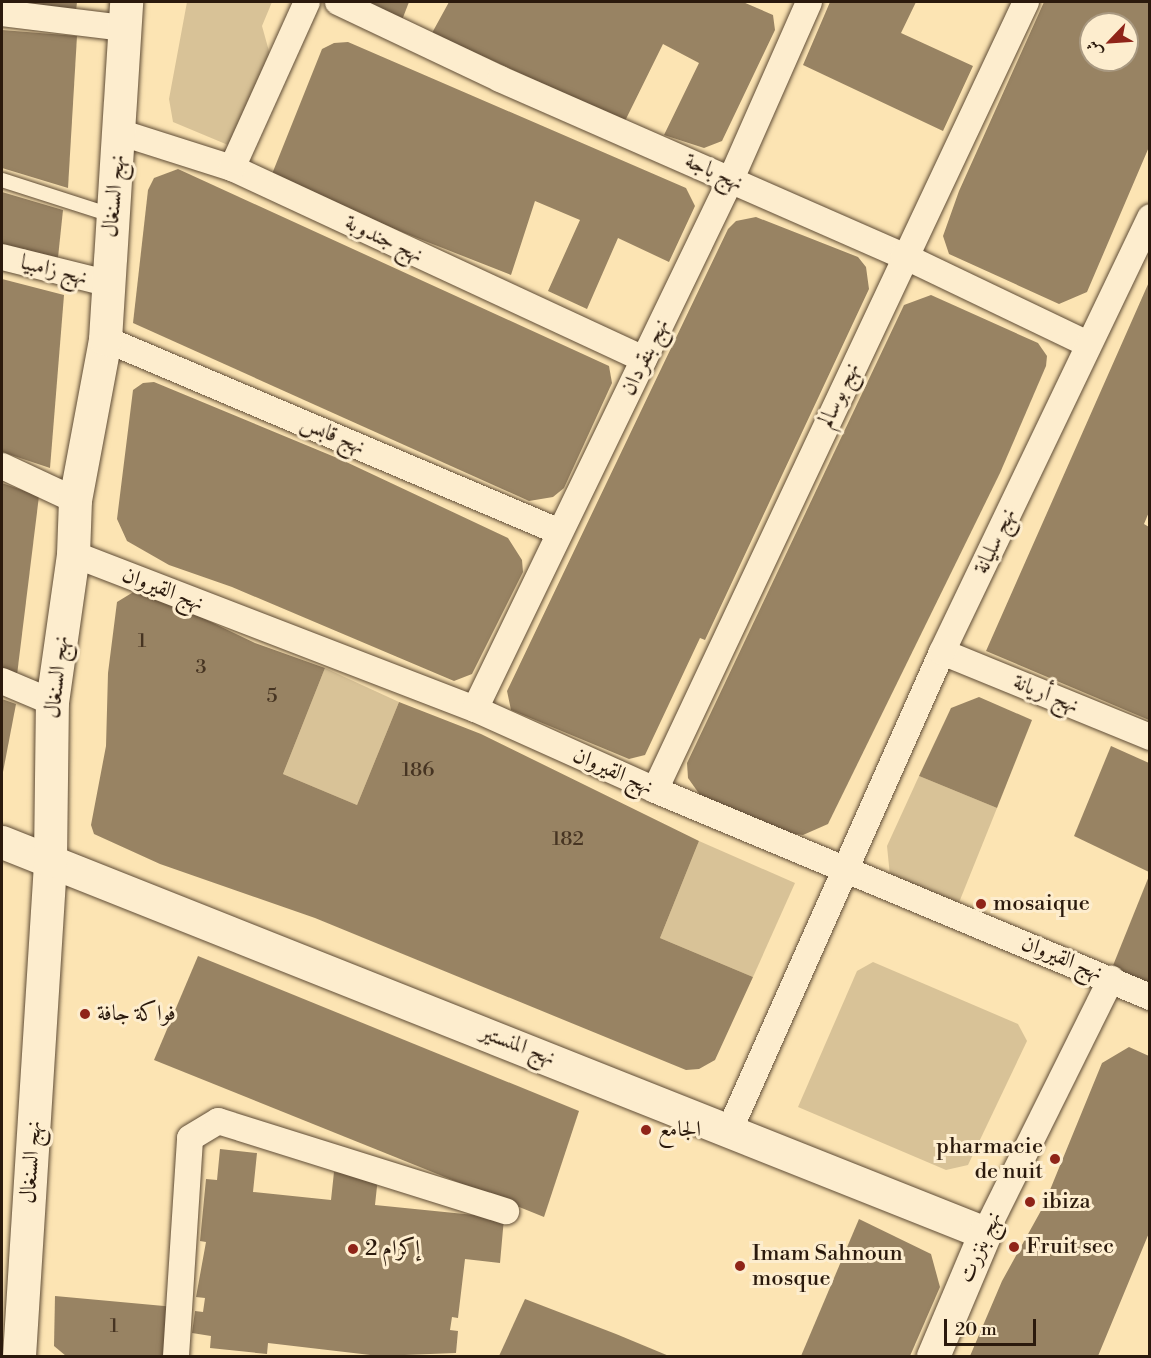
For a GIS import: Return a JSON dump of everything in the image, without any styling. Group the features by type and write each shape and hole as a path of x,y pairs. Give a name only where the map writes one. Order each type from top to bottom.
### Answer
{"street":[{"path":"232,168 307,2"},
{"name":"نهج باجة","path":"338,2 500,79 904,256 1089,344"},
{"name":"نهج بنقردان","path":"475,709 731,179 809,2"},
{"name":"نهج بوسالم","path":"655,789 904,256 1026,2"},
{"path":"2,13 125,15"},
{"name":"نهج السنغال","path":"19,1356 50,861 52,702 74,554 75,500 105,339 106,283 114,216 125,15"},
{"name":"نهج جندوبة","path":"119,132 232,168 644,359"},
{"name":"نهج سليانة","path":"730,1129 942,652 1149,217"},
{"name":"نهج زامبيا","path":"2,257 106,283"},
{"name":"نهج قابس","path":"105,339 560,532"},
{"path":"2,466 75,500"},
{"name":"نهج القيروان","path":"74,554 475,709 655,789 1111,979 1149,997"},
{"name":"نهج أريانة","path":"942,652 1149,736"},
{"path":"2,681 52,702"},
{"name":"نهج المنستير","path":"2,842 730,1129 985,1233"},
{"name":"نهج بنزرت","path":"933,1356 985,1233 1111,979"},
{"path":"176,1356 190,1138 218,1121 506,1211"}],"lane":[{"path":"2,180 114,216"}],"shaded area":[{"path":"187,2 272,2 262,26 272,62 228,145 173,122 169,99"},
{"path":"325,668 399,702 357,805 283,774"},
{"path":"919,776 997,808 958,905 890,876 887,846"},
{"path":"699,841 795,883 753,977 660,938"},
{"path":"873,962 1018,1024 1027,1041 968,1165 946,1170 798,1107 857,971"}],"building":[{"path":"2,2 77,2 76,11"},
{"path":"359,2 409,2 402,20"},
{"path":"449,2 743,2 773,15 775,30 722,141 704,148 664,135 699,63 663,44 625,121 432,33"},
{"path":"830,2 916,2 901,33 973,66 943,131 803,65"},
{"path":"1044,2 1149,2 1149,147 1087,292 1059,304 949,254 943,236 959,191"},
{"path":"2,30 77,36 68,188 2,168"},
{"path":"348,42 686,188 695,206 669,262 618,238 587,309 548,291 580,220 535,201 511,275 397,230 272,174 322,49 334,43"},
{"path":"178,169 609,366 612,383 564,488 553,497 529,501 133,323 148,190 154,178"},
{"path":"2,192 63,210 57,267 2,252"},
{"path":"756,217 858,257 866,267 869,289 705,640 700,638 645,755 629,759 511,710 507,691 728,229 736,221"},
{"path":"2,279 64,295 50,468 2,452"},
{"path":"1149,282 1149,512 1144,524 1149,527 1149,720 986,651"},
{"path":"931,295 1038,343 1047,356 1046,366 1000,473 828,824 803,835 782,832 700,795 688,778 687,763 904,305"},
{"path":"154,382 342,460 508,538 522,560 523,572 472,674 454,681 232,587 169,565 127,541 117,519 133,390 143,383"},
{"path":"2,483 39,496 17,675 2,668"},
{"path":"140,588 255,643 325,668 283,774 357,805 399,702 481,734 699,841 660,938 753,977 715,1060 699,1069 686,1070 315,918 160,864 94,834 91,825 106,746 108,673 117,602"},
{"path":"979,697 1032,720 997,808 919,776 951,708"},
{"path":"2,699 16,704 3,772 2,772"},
{"path":"1111,746 1149,763 1149,872 1074,836"},
{"path":"1149,876 1149,984 1112,968"},
{"path":"198,956 579,1111 544,1217 154,1060"},
{"path":"1129,1047 1149,1056 1149,1233 1098,1356 970,1356 1002,1281 1043,1207 1102,1063"},
{"name":"إكرام 2","path":"220,1149 257,1153 253,1192 331,1200 334,1172 378,1177 375,1205 504,1218 500,1263 465,1259 458,1318 452,1317 450,1330 458,1331 456,1353 379,1356 268,1343 267,1354 210,1348 211,1336 192,1333 195,1311 203,1312 205,1298 196,1297 206,1242 200,1241 206,1179 217,1180"},
{"path":"859,1219 931,1254 940,1287 910,1356 801,1356"},
{"path":"55,1296 175,1307 172,1356 66,1356 54,1346"},
{"path":"525,1299 616,1334 669,1356 499,1356"}],"place":[{"name":"mosaique","path":"981,904"},
{"name":"فواكة جافة","path":"85,1014"},
{"name":"الجامع","path":"646,1130"},
{"name":"pharmacie de nuit","path":"1055,1159"},
{"name":"ibiza","path":"1030,1202"},
{"name":"Fruit sec","path":"1014,1247"},
{"name":"إكرام 2","path":"353,1249"},
{"name":"Imam Sahnoun mosque","path":"740,1266"}]}
